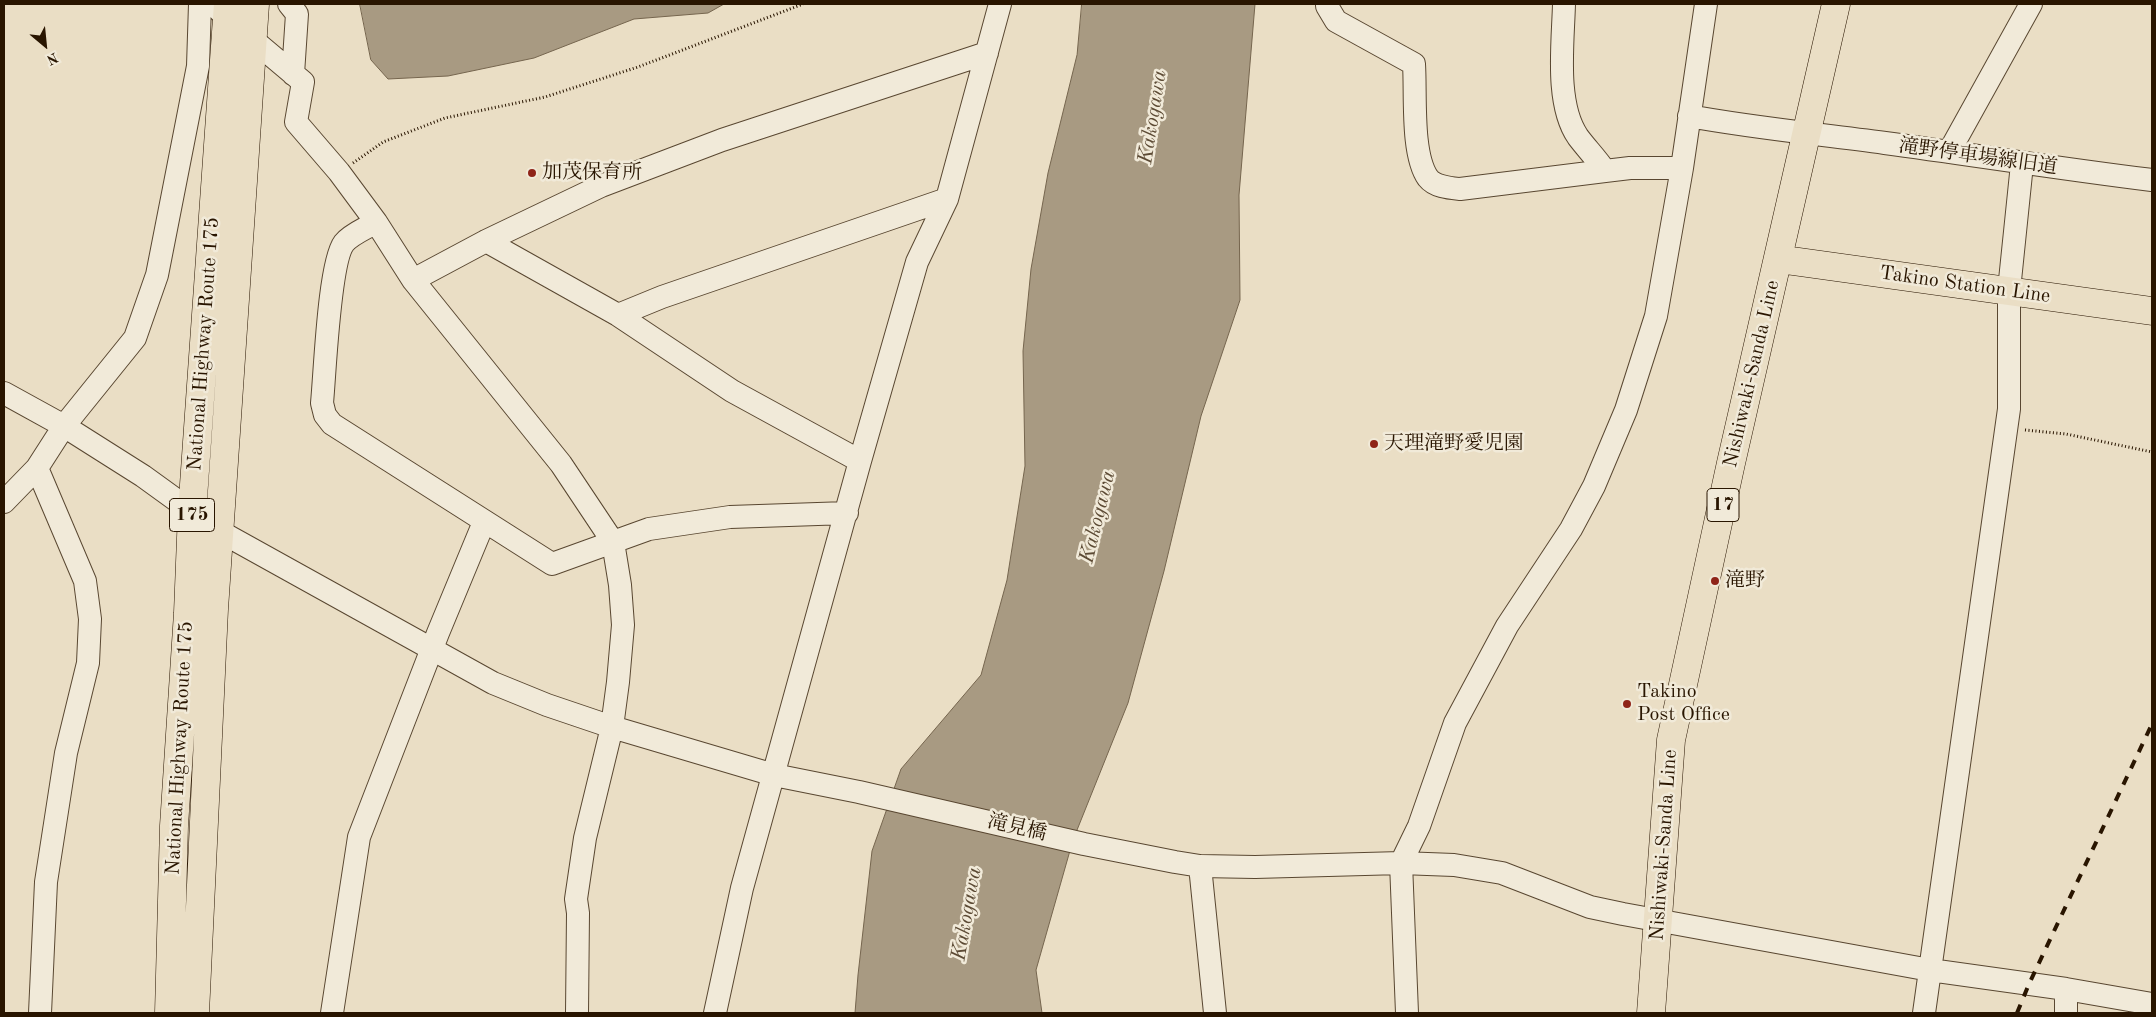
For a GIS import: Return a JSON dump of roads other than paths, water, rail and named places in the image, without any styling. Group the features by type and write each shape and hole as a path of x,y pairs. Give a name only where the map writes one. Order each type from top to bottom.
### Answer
{"main road":[{"name":"National Highway Route 175","path":"196,1013 204,811 219,531 255,4"},
{"name":"Nishiwaki-Sanda Line","path":"1652,1013 1671,740 1805,132 1836,4"},
{"name":"National Highway Route 175","path":"169,1013 174,826 223,9"},
{"name":"Takino Station Line","path":"1778,259 2152,311"}],"street":[{"path":"4,502 37,468 64,426 135,338 157,275 198,66 200,4"},
{"path":"288,4 297,14 293,74"},
{"path":"715,1013 742,888 860,461 917,262 947,200 1000,4"},
{"path":"1327,4 1336,20 1414,64 1418,156 1429,179 1444,187 1460,189 1630,168 1682,168"},
{"path":"1564,4 1563,82 1567,113 1578,137 1605,171"},
{"path":"1407,1013 1401,863 1419,826 1455,723 1507,626 1572,529 1594,486 1626,410 1656,316 1682,168 1706,4"},
{"path":"1949,152 2030,4"},
{"path":"223,9 253,40 304,82 296,122 339,172 376,222 413,280 561,464 613,542 620,585 623,625 612,727 585,838 576,899 578,913 578,1013"},
{"path":"413,280 486,241 601,186 722,140 987,53"},
{"name":"滝野停車場線旧道","path":"1689,116 1742,126 1805,132 2022,164 2152,180"},
{"path":"1924,1013 2009,409 2009,290 2022,164"},
{"path":"618,315 662,297 947,200"},
{"path":"376,222 344,242 338,256 332,297 322,403 325,415 332,424 484,522 552,564 649,529 730,517 847,513"},
{"path":"486,241 618,315 732,391 860,461"},
{"name":"滝見橋","path":"4,393 64,426 143,476 219,531 493,683 547,705 612,727 774,775 859,792 1084,844 1200,866 1255,867 1401,863 1454,865 1502,873 1590,907 1930,970 2066,989 2152,1004"},
{"path":"37,468 83,574 90,619 88,663 66,753 46,882 40,1013"},
{"path":"332,1013 359,837 484,522"},
{"path":"1200,866 1215,1013"},
{"path":"2066,989 2066,1013"}],"water":[{"path":"360,4 724,4 708,13 634,19 534,58 448,76 388,79 371,60"},
{"name":"Kakogawa","path":"1082,4 1255,4 1239,195 1240,300 1201,416 1164,571 1128,703 1073,840 1036,970 1042,1013 855,1013 872,851 901,769 981,675 1007,580 1025,466 1023,351 1031,269 1048,173 1077,55"}],"railway":[{"path":"2017,1013 2152,724"}],"place":[{"name":"加茂保育所","path":"532,173"},
{"name":"天理滝野愛児園","path":"1374,444"},
{"name":"滝野","path":"1715,581"},
{"name":"Takino Post Office","path":"1627,704"}]}
